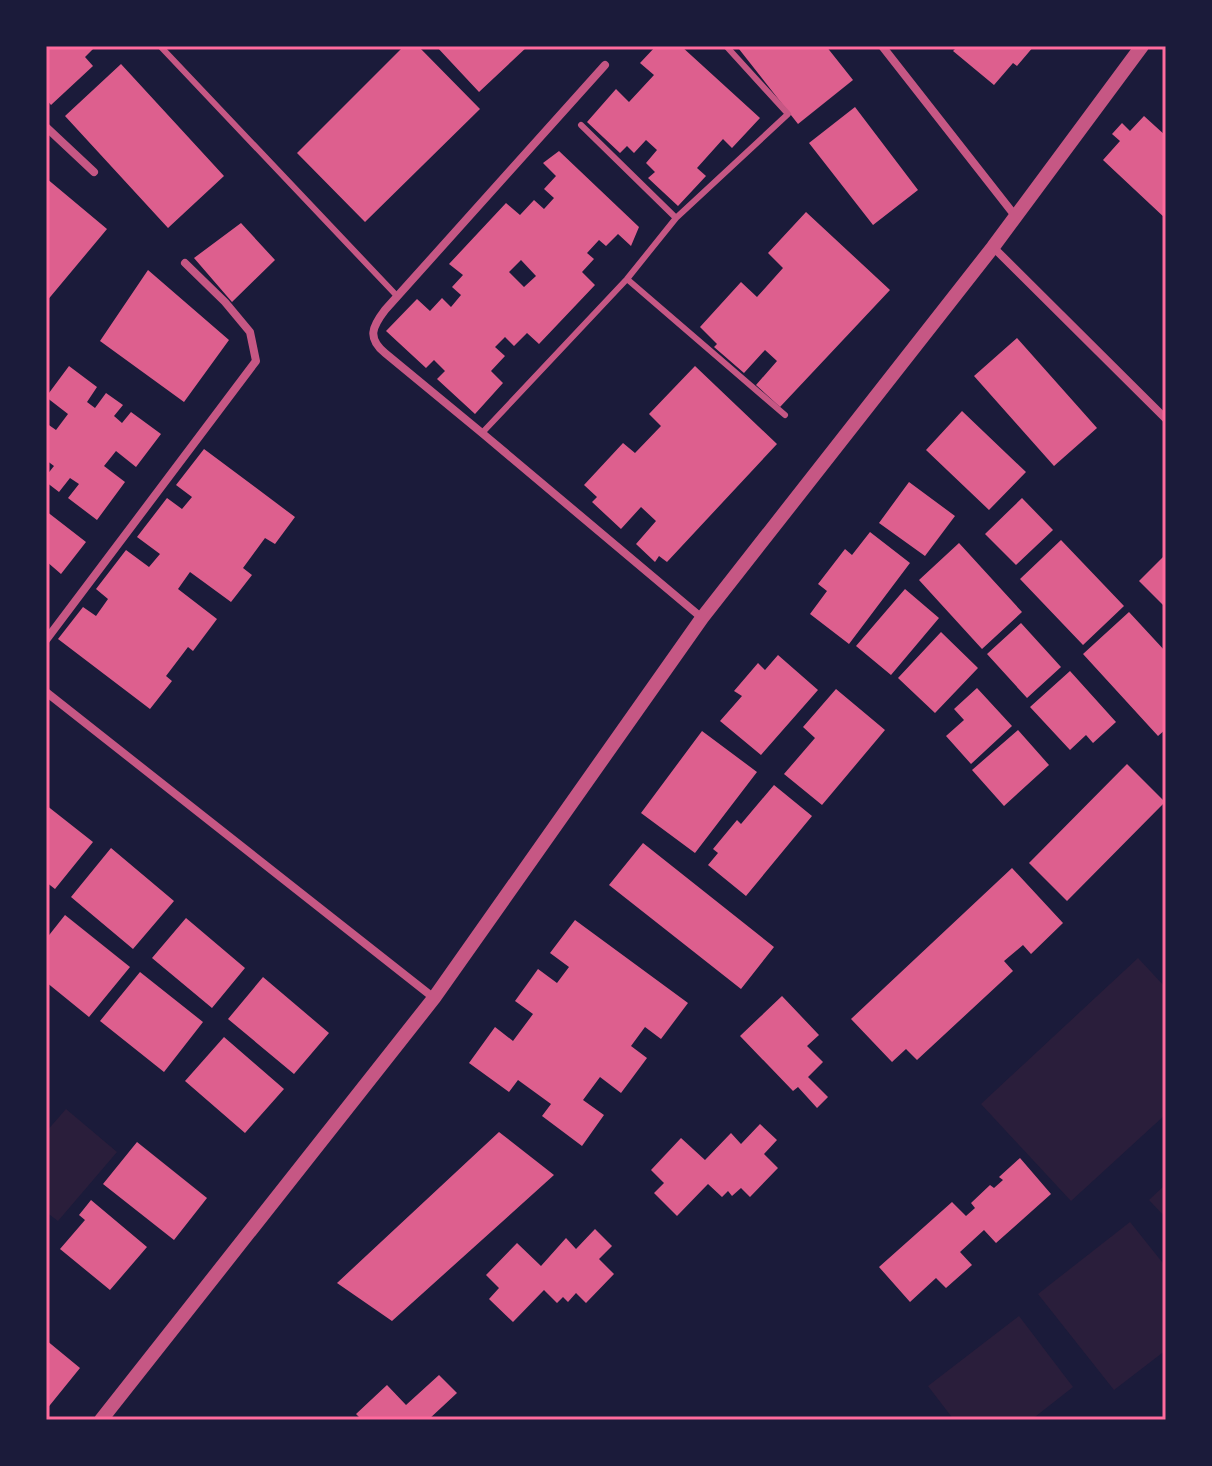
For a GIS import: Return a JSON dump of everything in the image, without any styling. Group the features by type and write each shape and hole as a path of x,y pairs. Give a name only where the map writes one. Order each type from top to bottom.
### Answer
{"street":[{"path":"882,46 1016,217"},
{"path":"101,1420 434,998 702,618 993,247 1142,46"},
{"path":"605,65 397,296 377,321 372,334 376,345 702,618"},
{"path":"46,127 94,172"},
{"path":"993,247 1166,419"},
{"path":"46,640 256,361 250,332 185,263"},
{"path":"46,692 434,998"}],"lane":[{"path":"160,46 397,296"},
{"path":"482,433 627,279 676,218 788,114 726,46"},
{"path":"581,125 676,218"},
{"path":"627,279 785,415"}],"shaded area":[{"path":"1138,958 1166,988 1166,1114 1071,1201 981,1104"},
{"path":"66,1109 117,1152 58,1221 46,1212 46,1132"},
{"path":"1166,1184 1166,1218 1149,1200"},
{"path":"1130,1222 1166,1267 1166,1350 1114,1390 1038,1294"},
{"path":"1019,1316 1073,1387 1031,1420 954,1420 928,1386"}],"building":[{"path":"46,46 96,46 85,57 93,66 51,105 46,99"},
{"path":"404,46 418,46 480,109 365,222 297,153"},
{"path":"436,46 528,46 479,92"},
{"path":"656,46 681,46 760,118 732,148 723,139 697,168 706,176 678,206 648,178 655,172 646,163 657,150 646,140 634,153 627,146 620,153 587,122 616,89 629,102 654,75 640,63"},
{"path":"743,46 826,46 853,80 798,124 739,49"},
{"path":"958,46 1034,46 1017,66 1013,63 994,85 953,51"},
{"path":"121,64 224,176 168,228 65,116"},
{"path":"855,107 918,190 873,225 809,143"},
{"path":"1144,116 1166,136 1166,219 1103,160 1120,141 1112,134 1122,123 1130,131"},
{"path":"559,151 639,227 631,246 618,234 606,246 599,240 587,253 594,259 582,272 595,285 539,344 527,333 514,346 505,337 495,347 505,356 491,371 503,383 475,414 437,379 445,371 434,360 426,368 386,331 417,299 430,311 442,298 451,307 461,295 452,287 463,275 449,264 506,203 520,215 534,200 544,209 554,198 544,189 556,176 543,163","holes":["521,260 536,276 524,287 509,272"]},
{"path":"46,178 107,229 46,302"},
{"path":"806,212 890,290 780,407 756,385 777,361 765,350 744,373 714,347 717,344 700,327 741,282 757,297 783,268 768,253"},
{"path":"241,223 275,260 232,302 194,258"},
{"path":"148,270 229,340 184,402 100,341"},
{"path":"1017,338 1097,428 1054,466 974,376"},
{"path":"69,366 97,387 87,402 95,408 106,393 123,405 114,416 122,423 131,412 161,434 136,467 116,451 104,466 125,482 97,520 68,498 79,484 70,478 59,492 46,482 46,476 54,466 46,460 46,423 56,430 68,414 46,397"},
{"path":"695,366 777,444 667,562 659,556 655,562 636,544 656,521 641,507 621,529 592,502 597,497 584,485 623,443 635,453 661,426 649,414"},
{"path":"962,411 1026,472 989,510 926,450"},
{"path":"204,449 295,517 275,544 265,538 243,568 252,575 231,602 190,572 178,589 217,619 193,651 188,647 166,676 172,681 150,709 58,639 83,607 96,616 108,599 96,589 126,550 149,567 160,554 137,537 167,498 182,509 192,497 176,485"},
{"path":"909,482 955,516 925,556 879,523"},
{"path":"1022,498 1053,530 1016,565 985,534"},
{"path":"46,511 86,542 61,574 46,561"},
{"path":"870,532 910,563 849,644 810,614 827,591 818,584 845,549 852,555"},
{"path":"1061,540 1124,606 1083,645 1020,579"},
{"path":"959,543 1022,612 982,649 919,580"},
{"path":"1166,554 1166,608 1139,581"},
{"path":"905,589 939,618 891,675 856,646"},
{"path":"1129,612 1166,652 1166,729 1158,736 1083,654"},
{"path":"1021,623 1061,667 1027,698 987,654"},
{"path":"941,632 978,668 935,713 898,678"},
{"path":"778,655 818,690 761,755 720,721 742,696 734,691 758,663 765,670"},
{"path":"1070,671 1116,722 1093,743 1086,735 1070,750 1030,707"},
{"path":"977,688 1012,726 971,764 946,736 964,720 954,709"},
{"path":"836,689 885,730 822,805 784,774 815,738 803,727"},
{"path":"1018,730 1049,765 1004,806 972,770"},
{"path":"702,731 757,772 695,853 641,813"},
{"path":"1127,764 1165,802 1067,901 1029,863"},
{"path":"774,785 812,816 746,896 708,865 718,853 713,849 737,820 741,824"},
{"path":"46,805 93,842 55,889 46,882"},
{"path":"643,843 774,947 741,989 609,885"},
{"path":"111,848 174,901 133,949 71,897"},
{"path":"1012,868 1063,923 1031,954 1023,945 1004,961 1013,971 917,1060 906,1049 892,1062 851,1019"},
{"path":"65,915 130,967 89,1017 46,982 46,939"},
{"path":"186,918 245,968 212,1008 152,958"},
{"path":"575,920 688,1003 661,1039 645,1027 631,1046 647,1058 621,1093 600,1077 583,1100 604,1115 582,1146 542,1116 551,1104 518,1080 509,1092 469,1063 495,1027 513,1041 533,1014 515,1001 538,969 557,983 569,967 550,953"},
{"path":"140,972 203,1022 164,1072 100,1021"},
{"path":"263,977 329,1033 294,1074 228,1019"},
{"path":"782,996 819,1035 807,1046 823,1062 808,1077 828,1097 817,1108 798,1087 793,1091 740,1036"},
{"path":"224,1037 284,1089 245,1133 185,1081"},
{"path":"760,1124 777,1140 764,1154 778,1168 750,1197 741,1188 732,1196 728,1191 722,1197 708,1184 677,1216 654,1193 664,1183 651,1170 681,1138 705,1160 731,1133 741,1144"},
{"path":"499,1132 554,1175 392,1321 337,1283"},
{"path":"137,1142 207,1198 174,1240 103,1184"},
{"path":"1020,1158 1051,1194 996,1243 984,1230 960,1252 972,1265 946,1288 936,1278 910,1302 879,1267 952,1202 966,1216 975,1208 971,1203 990,1185 994,1188 1003,1180 999,1177"},
{"path":"91,1200 147,1247 110,1290 60,1249 85,1220 79,1215"},
{"path":"595,1229 612,1246 599,1259 614,1274 586,1303 576,1293 568,1302 563,1297 557,1303 544,1290 513,1322 489,1299 499,1288 486,1275 517,1243 541,1266 566,1238 576,1249"},
{"path":"46,1340 80,1368 46,1410"},
{"path":"439,1375 457,1393 428,1420 362,1420 356,1414 387,1385 406,1405"}]}
